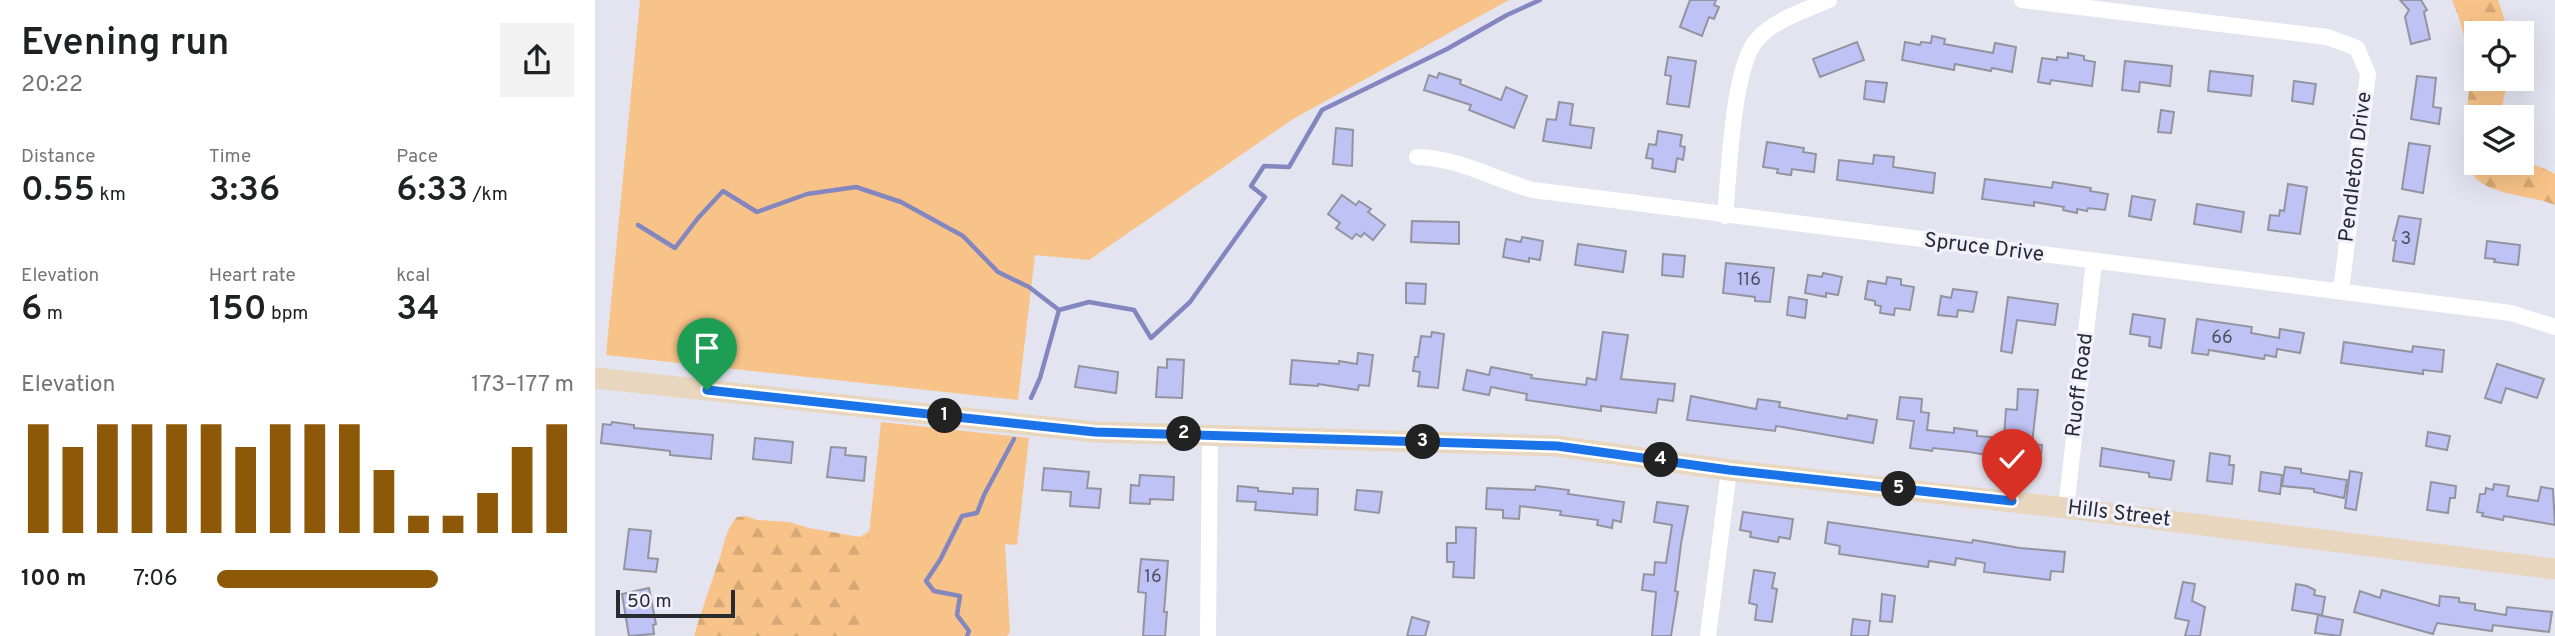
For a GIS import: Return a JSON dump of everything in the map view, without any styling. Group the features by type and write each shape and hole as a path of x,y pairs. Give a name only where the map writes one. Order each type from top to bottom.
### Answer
{"street":[{"path":"1725,216 1743,66 1755,42 1780,21 1829,0"},
{"name":"Pendleton Drive","path":"2022,0 2327,37 2357,48 2368,74 2341,291"},
{"name":"Spruce Drive","path":"1417,157 1441,158 1503,182 1533,190 2511,313 2555,327"},
{"name":"Ruoff Road","path":"2066,508 2094,262"},
{"name":"Hills Street","path":"595,378 1091,432 1557,446 1729,470 2066,508 2555,569"},
{"path":"1207,636 1210,435"},
{"path":"1708,636 1729,470"}],"green space":[{"path":"640,0 1509,0 1293,119 1089,260 1035,255 1018,400 606,355"},
{"path":"2452,0 2498,0 2505,21 2464,21 2464,38"},
{"path":"2468,91 2505,91 2502,105 2468,105"},
{"path":"2534,164 2555,174 2555,205 2494,189 2474,175 2534,175"},
{"path":"881,422 1029,438 1017,545 1005,544 1010,632 1007,636 858,636"},
{"path":"747,516 757,520 789,522 860,537 869,531 880,636 694,636 728,531 737,517"}],"building":[{"path":"1690,0 1716,0 1714,5 1719,7 1714,19 1709,17 1702,36 1680,27"},
{"path":"2400,0 2421,0 2427,10 2424,12 2430,39 2411,44 2405,17 2409,10"},
{"path":"1932,36 1945,39 1944,44 1993,53 1995,43 2016,47 2012,72 1955,64 1954,70 1902,60 1905,42 1920,45 1921,42 1931,43"},
{"path":"1857,42 1864,60 1820,77 1813,59"},
{"path":"2068,53 2084,56 2084,60 2095,62 2092,86 2051,80 2050,84 2038,82 2042,58 2068,58"},
{"path":"1668,57 1696,61 1689,107 1667,104 1671,76 1665,75"},
{"path":"2125,61 2172,66 2170,86 2140,82 2139,92 2122,90"},
{"path":"2210,71 2253,76 2251,96 2208,91"},
{"path":"1439,73 1461,80 1460,84 1501,100 1506,87 1527,96 1514,128 1469,110 1471,105 1424,90 1429,75 1437,78"},
{"path":"2417,76 2436,78 2433,107 2441,108 2439,124 2411,119"},
{"path":"1866,81 1887,83 1884,102 1864,99"},
{"path":"2294,81 2316,84 2313,104 2292,101"},
{"path":"1559,102 1573,104 1570,125 1594,128 1591,148 1543,141 1547,119 1556,120"},
{"path":"2161,110 2174,112 2171,133 2158,132"},
{"path":"1336,128 1353,130 1352,166 1333,164"},
{"path":"1658,131 1682,135 1680,146 1685,147 1683,160 1677,158 1675,172 1652,168 1653,159 1646,158 1649,144 1656,145"},
{"path":"1767,142 1804,148 1803,152 1816,154 1814,172 1792,169 1791,175 1777,173 1778,169 1763,167"},
{"path":"2409,143 2430,146 2423,193 2402,189"},
{"path":"1874,155 1894,157 1893,167 1935,173 1933,193 1837,180 1839,160 1873,164"},
{"path":"1985,179 2052,188 2053,182 2091,188 2090,191 2108,194 2105,210 2077,209 2077,213 2063,210 2064,207 2034,202 2034,206 1982,199"},
{"path":"2288,184 2307,187 2300,234 2268,230 2270,215 2279,216 2280,210 2284,211"},
{"path":"1342,195 1356,205 1359,201 1371,209 1368,212 1385,225 1373,240 1364,233 1361,237 1356,234 1352,239 1336,228 1340,223 1328,214"},
{"path":"2132,196 2155,200 2151,220 2129,216"},
{"path":"2197,204 2244,212 2241,232 2194,224"},
{"path":"2399,216 2421,219 2414,264 2393,261 2396,241 2393,240"},
{"path":"1412,221 1459,222 1459,244 1411,242"},
{"path":"1522,237 1543,241 1540,260 1529,258 1529,262 1503,257 1506,239 1521,242"},
{"path":"2487,241 2520,245 2518,265 2485,258"},
{"path":"1578,244 1626,251 1623,272 1575,265"},
{"path":"1663,254 1685,256 1683,277 1662,275"},
{"path":"1726,263 1774,268 1770,302 1723,293"},
{"path":"1823,273 1842,277 1838,295 1826,293 1826,297 1805,293 1808,275 1822,277"},
{"path":"1887,277 1901,279 1901,285 1914,287 1910,310 1895,308 1894,315 1880,313 1881,306 1875,305 1875,301 1865,299 1868,281 1886,284"},
{"path":"1406,283 1426,284 1425,304 1406,303"},
{"path":"1953,289 1977,292 1973,312 1958,310 1957,317 1938,315 1941,296 1951,298"},
{"path":"1789,297 1807,300 1805,318 1787,315"},
{"path":"2008,297 2058,304 2055,325 2017,320 2012,353 2001,351"},
{"path":"2133,314 2165,319 2161,348 2149,346 2150,337 2130,334"},
{"path":"2197,319 2252,327 2251,333 2279,338 2280,329 2304,333 2300,353 2277,349 2276,357 2265,355 2264,359 2209,350 2208,355 2192,353"},
{"path":"1432,332 1444,334 1438,388 1418,386 1420,372 1413,371 1421,336 1431,337"},
{"path":"1603,332 1628,335 1621,379 1675,384 1673,401 1658,399 1656,413 1601,406 1601,411 1526,400 1527,394 1491,387 1489,395 1463,390 1467,370 1489,375 1491,367 1532,375 1531,378 1586,385 1587,378 1596,380"},
{"path":"2344,342 2412,352 2413,346 2444,350 2442,372 2423,370 2423,374 2341,363"},
{"path":"1358,353 1373,355 1369,386 1359,385 1358,390 1318,384 1290,384 1292,360 1357,364"},
{"path":"1167,359 1184,360 1182,398 1156,397 1158,367 1167,368"},
{"path":"2497,364 2544,379 2537,398 2506,388 2501,403 2485,398"},
{"path":"1079,366 1118,372 1116,393 1075,387"},
{"path":"2018,389 2038,390 2032,444 2042,445 2040,465 1970,452 1910,448 1914,421 1897,419 1900,397 1922,399 1921,412 1929,413 1927,430 1954,433 1954,428 1977,431 1977,436 2004,438 2006,409 2017,410"},
{"path":"1691,396 1756,409 1758,399 1780,402 1779,407 1847,419 1848,415 1877,420 1873,443 1776,426 1775,431 1687,420"},
{"path":"612,422 634,425 634,428 713,435 711,459 601,443 603,424 611,425"},
{"path":"2428,432 2450,436 2447,450 2426,446"},
{"path":"755,438 793,442 791,463 753,459"},
{"path":"831,447 846,448 845,455 866,457 864,481 827,477"},
{"path":"2102,448 2174,461 2171,480 2149,477 2149,473 2100,466"},
{"path":"2210,453 2230,456 2229,465 2234,465 2232,484 2207,481"},
{"path":"2285,467 2301,469 2301,473 2347,480 2344,498 2314,492 2314,489 2282,486"},
{"path":"1044,468 1089,472 1087,488 1101,489 1099,508 1070,506 1071,492 1042,490"},
{"path":"2350,471 2362,473 2356,510 2345,508"},
{"path":"2261,472 2282,475 2280,494 2259,491"},
{"path":"1140,475 1174,477 1173,500 1150,499 1150,504 1130,503 1131,485 1139,486"},
{"path":"2431,482 2456,486 2455,498 2450,498 2448,513 2427,510"},
{"path":"2494,484 2509,486 2507,496 2538,501 2541,487 2553,489 2555,525 2504,516 2503,520 2482,516 2483,513 2477,512 2480,494 2485,494 2486,488 2493,490"},
{"path":"1238,486 1293,494 1293,488 1318,489 1317,515 1255,510 1256,502 1237,501"},
{"path":"1536,486 1569,490 1568,494 1624,502 1621,522 1613,520 1612,528 1597,525 1598,520 1560,515 1561,511 1520,506 1519,519 1503,518 1503,510 1486,509 1487,488 1535,490"},
{"path":"1357,490 1382,492 1379,513 1355,510"},
{"path":"1657,502 1688,506 1671,636 1652,636 1656,592 1642,590 1644,574 1654,575 1655,562 1666,563 1672,525 1654,522"},
{"path":"1743,512 1793,519 1790,539 1779,537 1778,542 1750,537 1751,532 1740,530"},
{"path":"1828,522 1972,543 1973,540 2065,552 2063,572 2051,571 2050,580 1984,572 1985,563 1956,558 1955,565 1929,561 1928,567 1839,554 1840,546 1825,543"},
{"path":"1456,527 1476,528 1474,578 1453,577 1454,562 1447,562 1447,543 1456,543"},
{"path":"629,529 651,531 648,558 658,559 656,572 624,569"},
{"path":"1141,559 1168,561 1165,636 1143,636 1146,593 1138,592"},
{"path":"1754,570 1775,573 1772,588 1777,589 1772,622 1755,620 1757,605 1749,603"},
{"path":"2183,582 2195,584 2192,601 2205,607 2200,636 2185,636 2189,621 2175,618"},
{"path":"2296,584 2315,590 2314,595 2325,597 2322,615 2292,610"},
{"path":"649,588 656,624 653,625 654,634 629,636 622,594"},
{"path":"2382,590 2439,606 2440,596 2459,598 2459,602 2475,604 2475,610 2506,615 2507,607 2552,612 2549,632 2493,625 2492,631 2437,623 2433,634 2354,612 2360,591 2380,598"},
{"path":"1882,594 1895,596 1892,622 1880,621"},
{"path":"2318,615 2343,620 2340,636 2315,633"},
{"path":"1412,617 1429,622 1425,636 1407,636"},
{"path":"1853,619 1870,621 1868,636 1851,636"}],"waterway":[{"path":"638,225 675,248 723,191 757,212 807,194 856,187 901,202 963,236 998,272 1029,287 1059,310 1089,302 1134,310 1151,338 1190,302 1265,197 1251,186 1264,166 1289,167 1322,110 1540,0"},
{"path":"1031,398 1040,378 1059,310"},
{"path":"967,636 969,631 957,615 960,596 934,591 926,581 962,516 977,513 1014,439"}],"route":[{"path":"707,390 1095,432 1557,446 1729,470 2012,501"}]}
